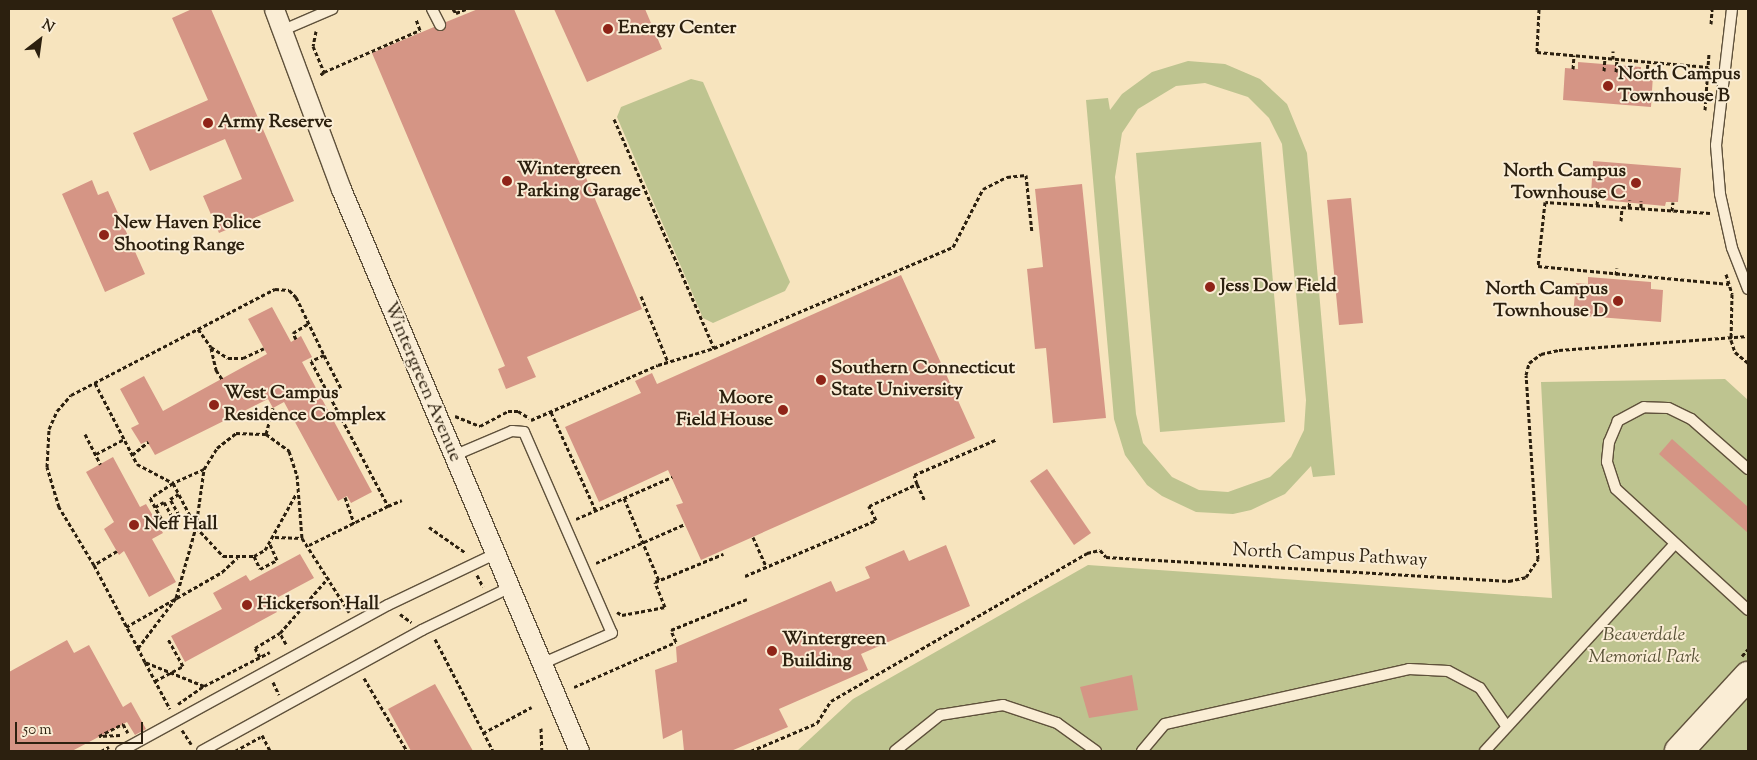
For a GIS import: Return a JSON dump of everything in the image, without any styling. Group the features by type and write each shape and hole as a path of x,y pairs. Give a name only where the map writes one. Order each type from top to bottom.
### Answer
{"street":[{"name":"Wintergreen Avenue","path":"274,9 281,32 342,189 579,751"},
{"path":"1679,751 1748,676"}],"lane":[{"path":"281,32 332,9"},
{"path":"432,9 440,25"},
{"path":"1732,9 1716,145 1720,194 1732,248 1747,284"},
{"path":"1748,469 1691,419 1668,408 1644,407 1618,422 1608,442 1606,462 1616,489 1748,610"},
{"path":"453,456 512,431 524,432 612,633 541,664"},
{"path":"1485,751 1675,544"},
{"path":"121,751 388,605 495,554"},
{"path":"202,751 422,630 509,588"},
{"path":"1142,751 1165,724 1409,669 1448,671 1480,688 1507,727"},
{"path":"895,751 940,715 1003,705 1057,723 1096,751"}],"path":[{"path":"453,9 456,13 466,9"},
{"path":"1539,9 1537,52 1708,67"},
{"path":"1710,24 1712,9"},
{"path":"321,13 326,24 314,34 313,46 324,72"},
{"path":"321,82 318,74 420,30 416,20"},
{"path":"1613,51 1616,72"},
{"path":"1573,69 1574,55"},
{"path":"1604,71 1605,58"},
{"path":"1648,62 1648,75"},
{"path":"614,119 714,348"},
{"path":"532,420 668,362 714,348 953,247 983,190 1006,177 1026,175 1032,232"},
{"path":"1597,205 1598,195"},
{"path":"1629,207 1630,200"},
{"path":"1641,201 1641,208"},
{"path":"1710,213 1545,202 1538,266 1616,275 1729,284"},
{"path":"1672,210 1673,202"},
{"path":"1620,221 1622,207"},
{"path":"1616,275 1617,268"},
{"path":"1724,268 1729,284 1731,340 1735,352 1748,363"},
{"path":"294,640 204,686 170,710 94,565 59,507 47,467 49,429 57,411 71,396 276,289 290,290 341,388"},
{"path":"640,296 668,362"},
{"path":"296,339 293,333 308,323"},
{"path":"198,329 211,347 216,370 222,379"},
{"name":"North Campus Pathway","path":"751,751 817,723 831,701 1087,553 1100,550 1106,557 1499,580 1526,576 1538,559 1526,376 1529,362 1541,354 1559,350 1731,340 1748,336"},
{"path":"211,347 236,359 264,348"},
{"path":"324,355 311,361 388,506"},
{"path":"95,383 132,455 149,473 173,483 196,527 223,556 238,558 254,556 270,544 275,538 297,491"},
{"path":"266,434 273,408"},
{"path":"450,413 480,426 508,411 518,411 532,420 535,426"},
{"path":"551,412 596,511"},
{"path":"85,434 100,464"},
{"path":"138,648 176,598 196,527 204,469 217,448 236,434 266,434 289,451 297,475 302,538 309,545 350,612 342,616"},
{"path":"96,454 124,439"},
{"path":"925,501 914,476 998,439"},
{"path":"132,455 148,442"},
{"path":"156,521 161,518 150,498 173,483 204,469"},
{"path":"576,520 672,477"},
{"path":"745,576 876,520 870,506 917,484"},
{"path":"155,507 164,502 173,518 178,515 170,499 179,494"},
{"path":"345,497 354,523"},
{"path":"624,498 659,581"},
{"path":"309,545 402,500"},
{"path":"572,511 580,528"},
{"path":"595,564 685,524"},
{"path":"429,527 467,552"},
{"path":"754,537 766,566"},
{"path":"275,538 302,538"},
{"path":"254,556 260,569 277,560 270,544"},
{"path":"94,565 117,552"},
{"path":"612,603 622,615 665,607 655,582 723,554"},
{"path":"592,555 599,572"},
{"path":"126,627 222,572 238,558"},
{"path":"477,574 485,591"},
{"path":"264,664 255,648 280,633 329,577"},
{"path":"574,687 676,642 671,630 748,599"},
{"path":"398,612 414,624"},
{"path":"280,633 286,644"},
{"path":"155,681 183,666 168,639"},
{"path":"434,639 493,751"},
{"path":"145,662 204,686"},
{"path":"367,677 407,751"},
{"path":"271,680 280,697"},
{"path":"483,733 532,707"},
{"path":"123,724 129,735 114,736 99,736 123,724"},
{"path":"181,728 192,745"},
{"path":"541,728 542,751"},
{"path":"262,735 270,751"}],"green space":[{"path":"1188,61 1225,64 1260,79 1287,104 1307,153 1335,475 1313,477 1311,466 1285,494 1251,510 1233,514 1196,512 1162,496 1147,485 1125,455 1114,419 1086,100 1108,98 1110,110 1122,94 1152,72","holes":["1205,83 1248,97 1269,118 1282,144 1306,400 1304,430 1291,457 1270,477 1228,492 1199,490 1172,477 1143,443 1136,414 1115,177 1122,133 1138,109 1176,86"]},
{"path":"691,79 703,82 790,282 785,291 713,323 703,318 617,117 621,107"},
{"name":"Jess Dow Field","path":"1261,142 1285,422 1160,432 1136,153"},
{"name":"Beaverdale Memorial Park","path":"1725,379 1748,400 1748,751 797,751 853,699 1088,565 1552,598 1541,382"}],"building":[{"name":"Army Reserve","path":"192,9 211,9 294,201 219,233 203,196 242,179 225,139 150,171 133,133 208,100 172,18"},
{"name":"Wintergreen Parking Garage","path":"478,9 514,9 642,309 527,357 536,377 506,389 498,369 505,366 372,53 434,27 443,31 446,22"},
{"name":"Energy Center","path":"554,9 645,9 662,49 587,82"},
{"name":"North Campus Townhouse B","path":"1578,62 1641,67 1641,75 1653,75 1651,107 1563,100 1565,68 1578,69"},
{"name":"North Campus Townhouse C","path":"1593,161 1681,168 1678,202 1666,202 1665,206 1602,200 1603,196 1591,195"},
{"name":"New Haven Police Shooting Range","path":"92,180 98,195 108,191 145,274 105,292 62,194"},
{"path":"1082,184 1106,418 1053,423 1046,348 1035,349 1027,269 1043,267 1035,189"},
{"path":"1351,198 1363,323 1339,325 1327,200"},
{"name":"Moore Field House","path":"901,275 975,438 701,560 676,505 683,503 668,470 599,502 565,427 641,393 635,381 652,373 657,384"},
{"name":"North Campus Townhouse D","path":"1588,277 1651,282 1651,289 1663,290 1661,322 1573,315 1576,283 1588,284"},
{"name":"West Campus Residence Complex","path":"272,307 291,342 301,336 312,357 302,362 372,492 351,503 347,496 338,501 284,402 273,408 268,399 155,455 147,441 141,444 131,428 139,424 120,389 144,376 163,411 267,354 248,319"},
{"path":"1672,439 1748,507 1748,533 1659,454"},
{"name":"Neff Hall","path":"113,457 140,507 146,504 163,533 152,539 176,582 149,597 124,551 119,555 104,529 114,522 86,472"},
{"path":"1047,469 1091,533 1074,545 1030,481"},
{"name":"Wintergreen Building","path":"946,545 970,606 861,654 868,670 779,709 788,727 731,751 684,751 682,730 663,739 655,670 677,662 676,647 831,581 836,592 870,578 865,567 904,550 909,561"},
{"name":"Hickerson Hall","path":"300,554 314,578 271,601 277,612 185,662 171,636 222,609 213,593 246,575 250,581"},
{"path":"67,640 74,653 89,645 123,707 131,702 146,729 135,735 127,722 72,751 9,751 9,672"},
{"path":"1132,675 1138,710 1089,718 1080,687"},
{"path":"435,684 473,751 411,751 388,709"}],"place":[{"name":"Energy Center","path":"608,29"},
{"name":"North Campus Townhouse B","path":"1608,86"},
{"name":"Army Reserve","path":"208,123"},
{"name":"Wintergreen Parking Garage","path":"507,181"},
{"name":"North Campus Townhouse C","path":"1636,183"},
{"name":"New Haven Police Shooting Range","path":"104,235"},
{"name":"Jess Dow Field","path":"1210,287"},
{"name":"North Campus Townhouse D","path":"1618,301"},
{"name":"Southern Connecticut State University","path":"821,380"},
{"name":"West Campus Residence Complex","path":"214,405"},
{"name":"Moore Field House","path":"783,410"},
{"name":"Neff Hall","path":"134,525"},
{"name":"Hickerson Hall","path":"247,605"},
{"name":"Wintergreen Building","path":"772,651"}]}
